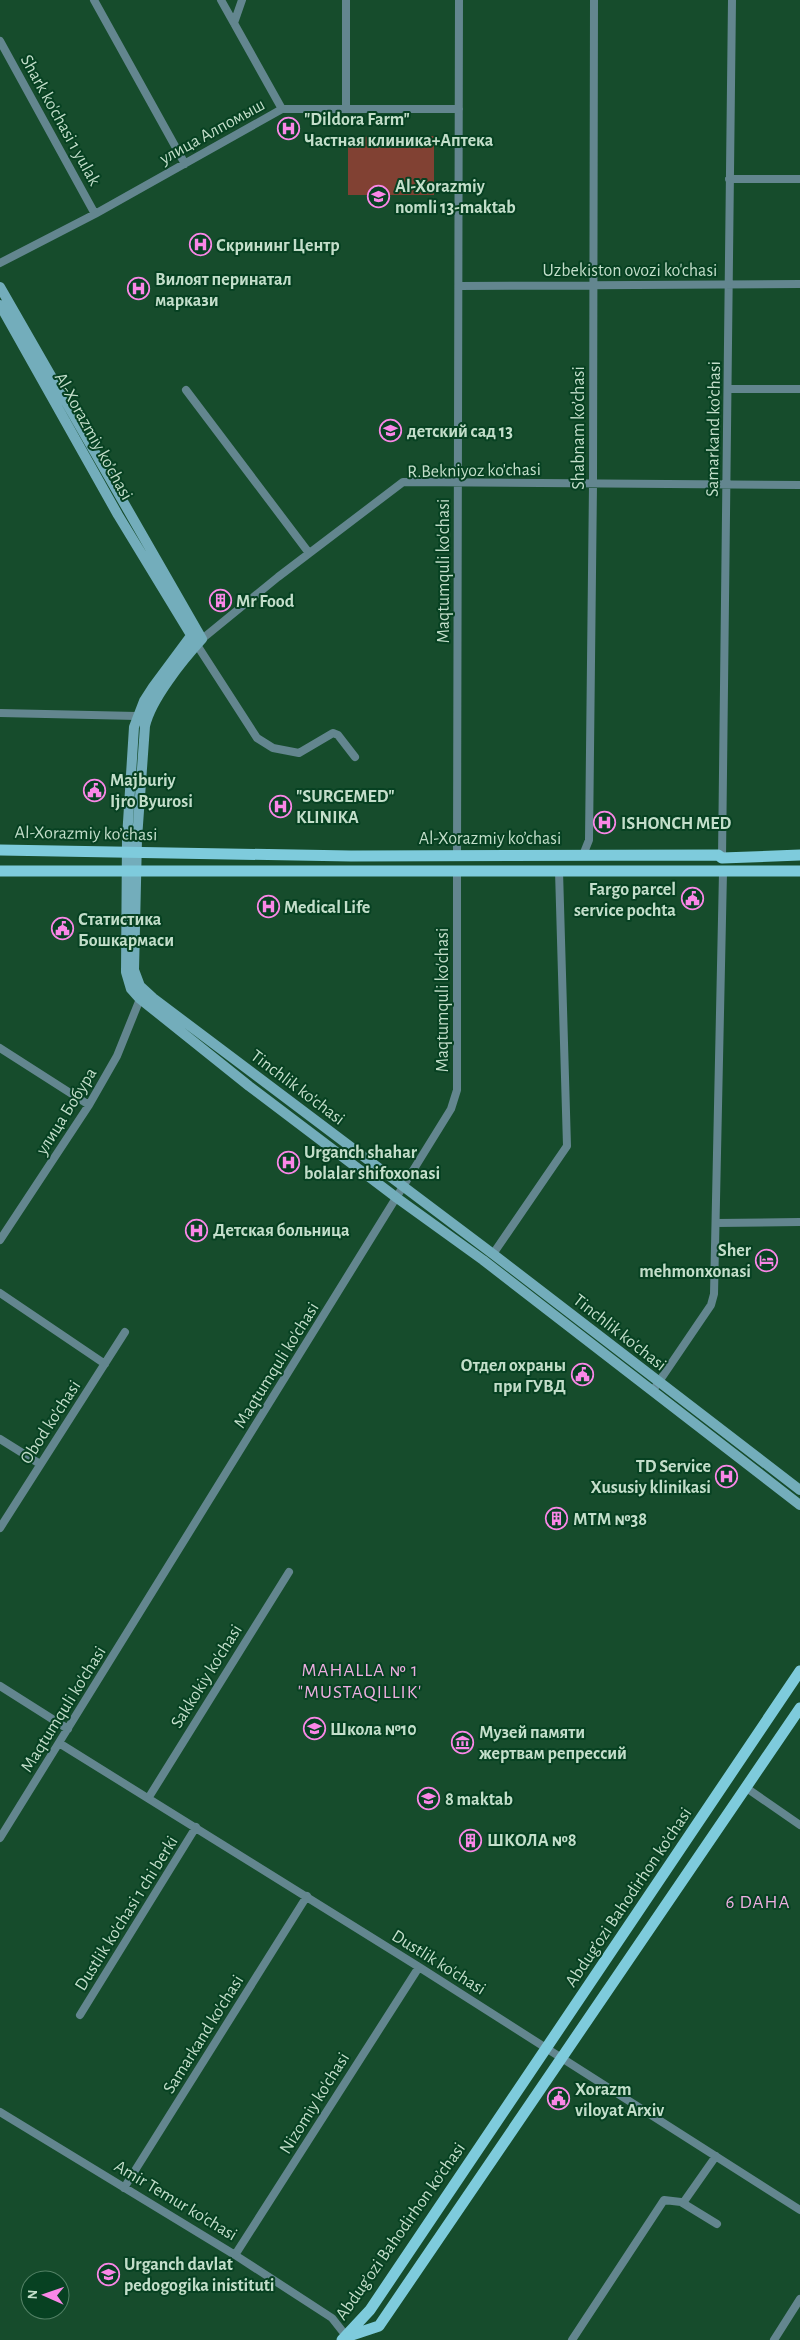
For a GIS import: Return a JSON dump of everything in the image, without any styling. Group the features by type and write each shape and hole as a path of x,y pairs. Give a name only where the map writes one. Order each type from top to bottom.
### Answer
{"main road":[{"name":"Al-Xorazmiy ko’chasi","path":"0,287 200,642"},
{"name":"Al-Xorazmiy ko’chasi","path":"0,305 118,515 194,632"},
{"name":"Tinchlik ko'chasi","path":"194,632 153,687 137,716 133,738 132,851 126,972 131,989 142,995 404,1187 800,1490"},
{"name":"Tinchlik ko'chasi","path":"132,851 143,736 147,717 157,698 200,642"},
{"name":"Al-Xorazmiy ko’chasi","path":"0,850 457,856 718,855 722,858 800,855"},
{"name":"Al-Xorazmiy ko’chasi","path":"0,871 800,871"},
{"name":"Tinchlik ko'chasi","path":"142,995 249,1086 397,1198 483,1260 800,1505"},
{"name":"Abdug’ozi Bahodirhon ko’chasi","path":"348,2339 370,2310 800,1671"},
{"name":"Abdug’ozi Bahodirhon ko’chasi","path":"348,2339 379,2326 800,1708"}],"street":[{"path":"94,0 185,164"},
{"path":"221,0 282,109"},
{"path":"234,23 242,0"},
{"path":"346,0 346,109"},
{"name":"Maqtumquli ko'chasi","path":"457,856 460,286 459,0"},
{"name":"Shabnam ko’chasi","path":"583,855 589,840 593,484 594,0"},
{"name":"Samarkand ko’chasi","path":"722,858 729,389 729,179 732,0"},
{"name":"Shark ko'chasi 1 yulak","path":"0,41 95,214"},
{"name":"улица Алпомыш","path":"0,263 95,214 282,109 459,109"},
{"path":"729,179 800,179"},
{"name":"Uzbekiston ovozi ko'chasi","path":"460,286 800,284"},
{"path":"729,389 800,388"},
{"path":"186,390 309,553"},
{"name":"R.Bekniyoz ko'chasi","path":"200,642 309,553 404,482 727,486 800,485"},
{"name":"Al-Xorazmiy ko’chasi","path":"200,642 257,738 273,748 298,753 333,734 338,735 355,756"},
{"path":"0,713 137,716"},
{"path":"493,1254 567,1146 559,871"},
{"name":"Maqtumquli ko'chasi","path":"0,1838 451,1109 457,1095 457,872"},
{"path":"652,1391 711,1305 714,1294 723,872"},
{"name":"улица Бобура","path":"0,1240 89,1105 117,1056 142,995"},
{"path":"0,1048 89,1105"},
{"path":"716,1224 800,1222"},
{"path":"0,1293 105,1364"},
{"name":"Obod ko'chasi","path":"0,1528 125,1332"},
{"path":"0,1439 40,1464"},
{"name":"Sakkokiy ko'chasi","path":"148,1797 289,1572"},
{"path":"0,1686 68,1730"},
{"name":"Dustlik ko'chasi","path":"60,1743 419,1966 800,2210"},
{"path":"745,1787 800,1825"},
{"name":"Dustlik ko'chasi 1 chi berki","path":"80,2015 196,1827"},
{"name":"Samarkand ko'chasi","path":"124,2188 307,1896"},
{"name":"Nizomiy ko'chasi","path":"236,2255 419,1966"},
{"name":"Amir Temur ko'chasi","path":"0,2112 236,2255 332,2318 348,2339"},
{"path":"682,2203 716,2156"},
{"path":"572,2340 664,2200 682,2203 717,2224"},
{"path":"774,2340 800,2299"}],"shaded area":[{"path":"434,136 434,195 348,195 348,137"}],"place":[{"name":"\"Dildora Farm\" Частная клиника+Аптека","path":"288,129"},
{"name":"Аl-Xоrаzmiy nоmli 13-mаktаb","path":"379,196"},
{"name":"Скрининг Центр","path":"200,245"},
{"name":"Вилоят перинатал маркази","path":"139,289"},
{"name":"детский сад 13","path":"391,431"},
{"name":"Mr Food","path":"220,601"},
{"name":"Majburiy Ijro Byurosi","path":"94,790"},
{"name":"\"SURGEMED\" KLINIKA","path":"280,806"},
{"name":"ISHONCH MED","path":"605,823"},
{"name":"Fargo parcel service pochta","path":"692,899"},
{"name":"Medical Life","path":"268,907"},
{"name":"Статистика Бошкармаси","path":"62,929"},
{"name":"Urganch shahar bolalar shifoxonasi","path":"288,1162"},
{"name":"Детская больница","path":"197,1230"},
{"name":"Sher mehmonxonasi","path":"767,1260"},
{"name":"Отдел охраны при ГУВД","path":"582,1375"},
{"name":"TD Service Xususiy klinikasi","path":"727,1476"},
{"name":"МТМ №38","path":"557,1519"},
{"name":"Школа №10","path":"314,1729"},
{"name":"Музей памяти жертвам репрессий","path":"463,1742"},
{"name":"8 maktab","path":"429,1799"},
{"name":"ШКОЛА №8","path":"471,1840"},
{"name":"Xorazm viloyat Arxiv","path":"559,2099"},
{"name":"Urganch davlat pedogogika inistituti","path":"108,2274"}],"district":[{"name":"MAHALLA № 1 \"MUSTAQILLIK'","path":"360,1680"},
{"name":"6 DAHA","path":"758,1901"}]}
